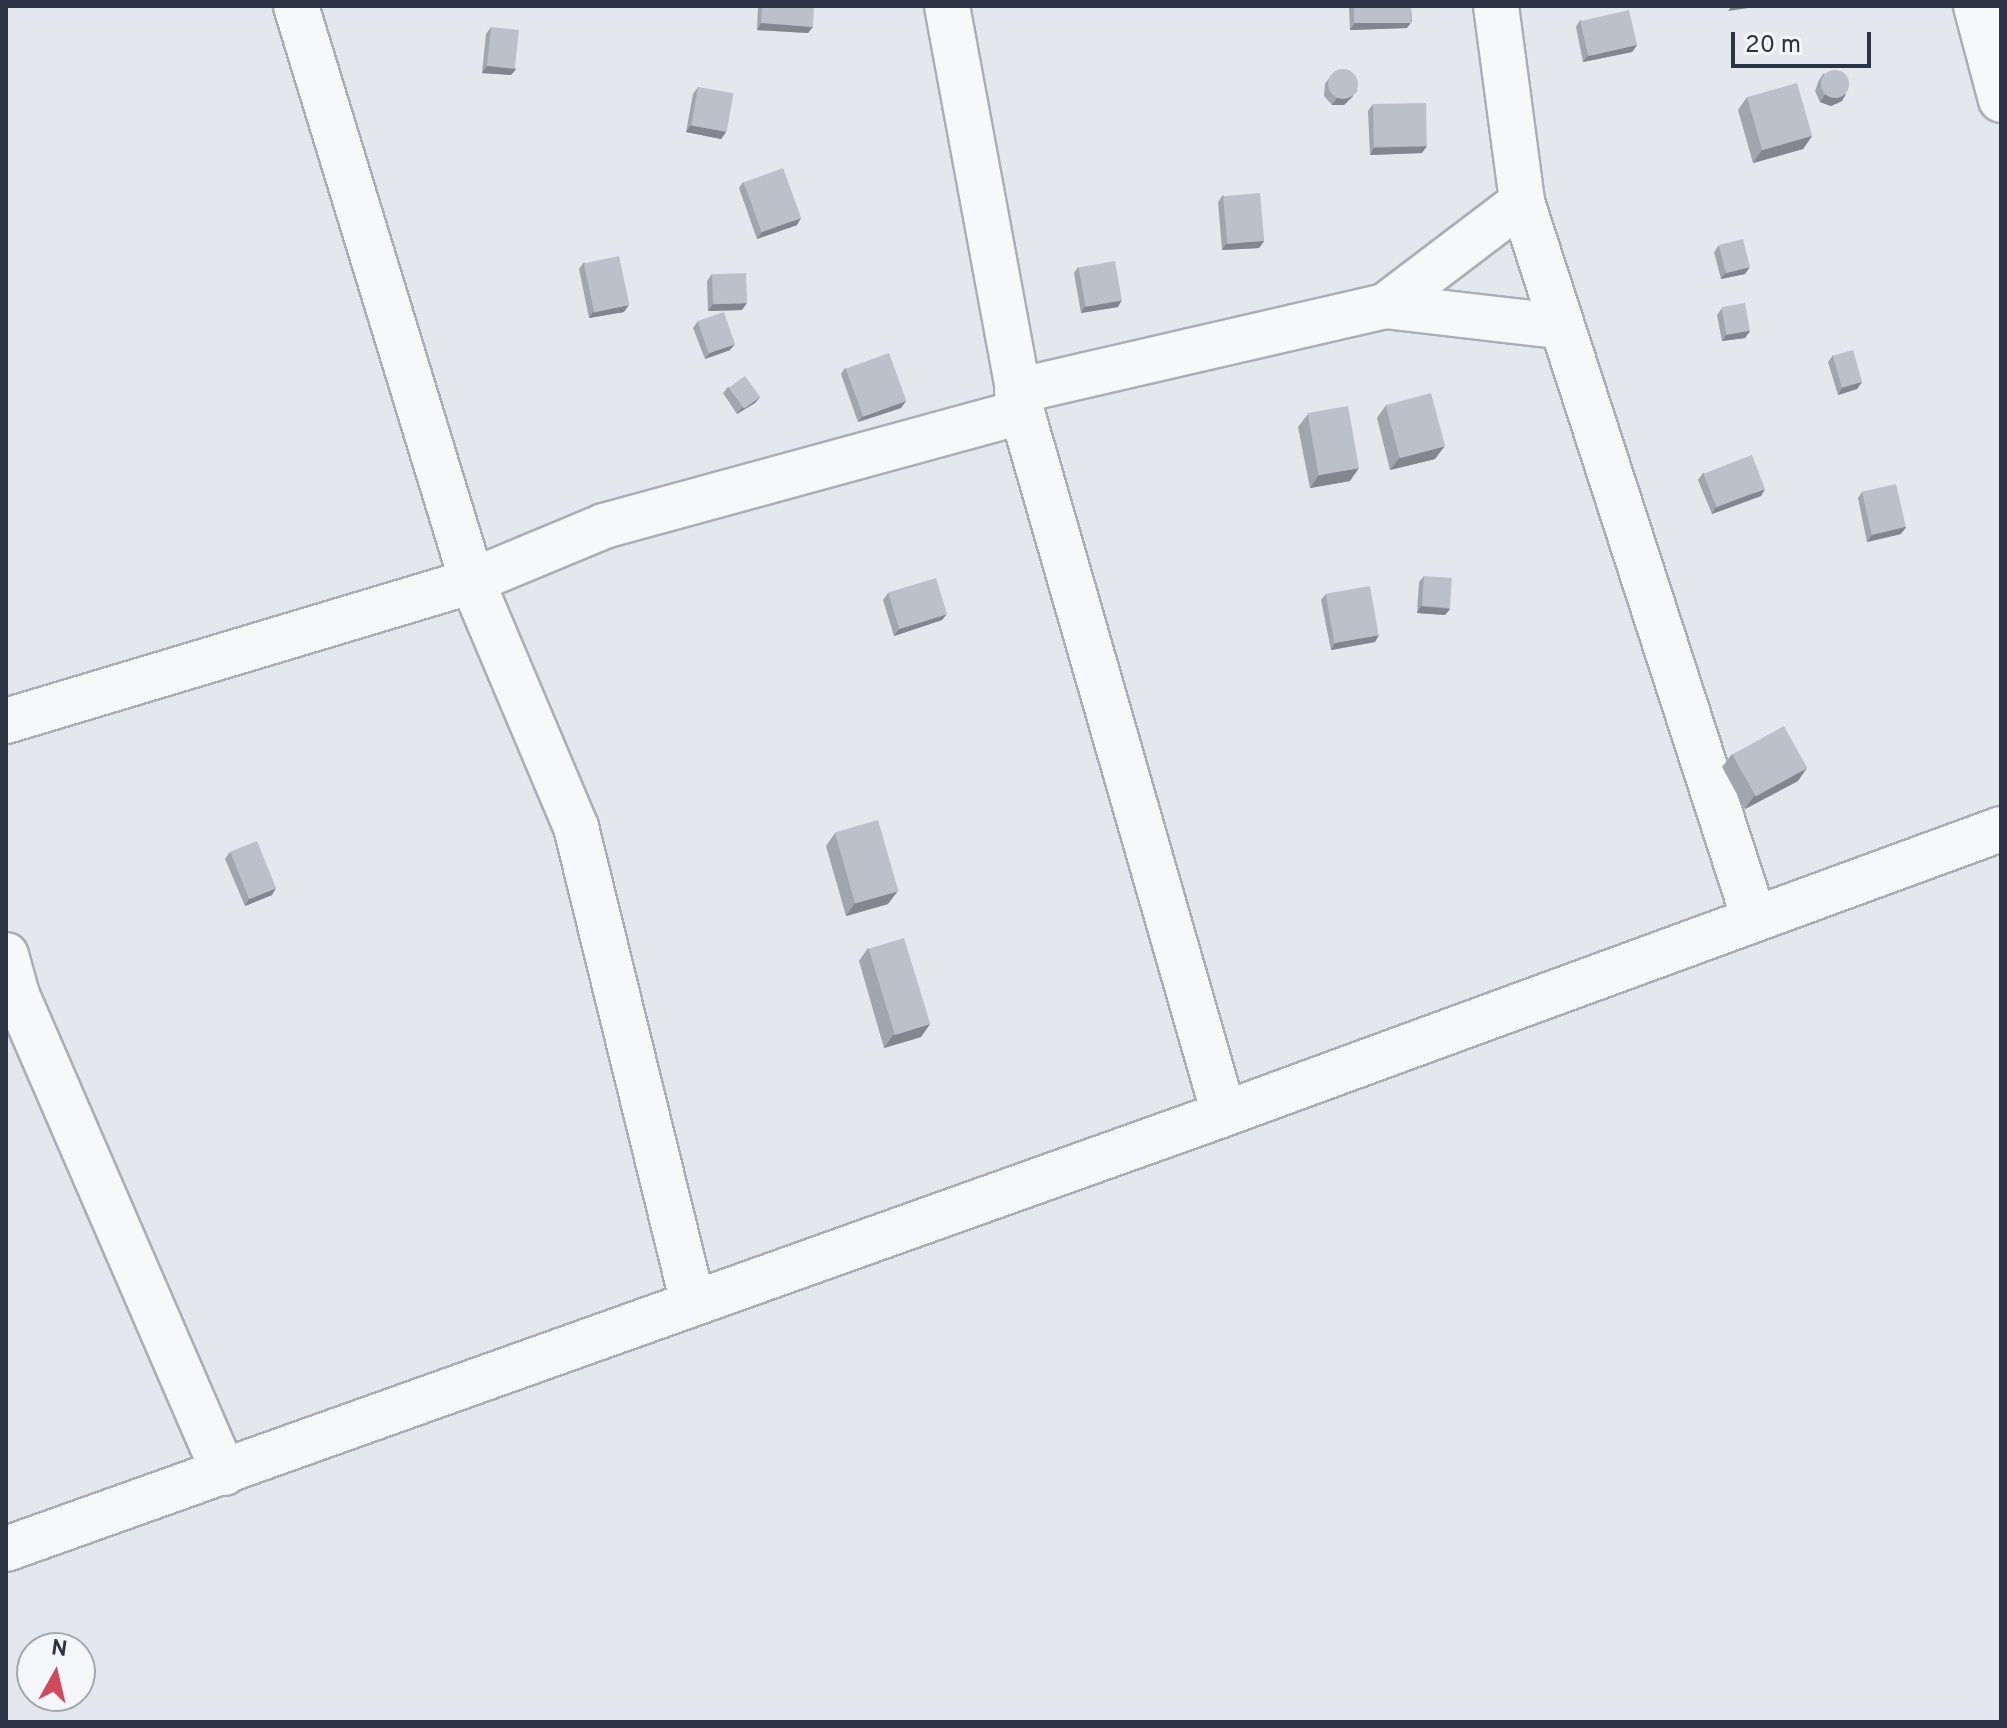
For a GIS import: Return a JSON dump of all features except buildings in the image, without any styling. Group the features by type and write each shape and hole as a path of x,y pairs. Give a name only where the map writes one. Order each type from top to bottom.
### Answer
{"street":[{"path":"296,6 472,581 576,827 693,1302"},
{"path":"947,6 1020,402 1224,1114"},
{"path":"1496,6 1522,202 1559,326 1754,918"},
{"path":"1976,6 2001,100"},
{"path":"1385,306 1522,202"},
{"path":"6,721 472,581 604,526 1020,402 1385,306 1559,326"},
{"path":"6,1549 1224,1114 2001,829"},
{"path":"6,955 17,995 224,1473"}]}
